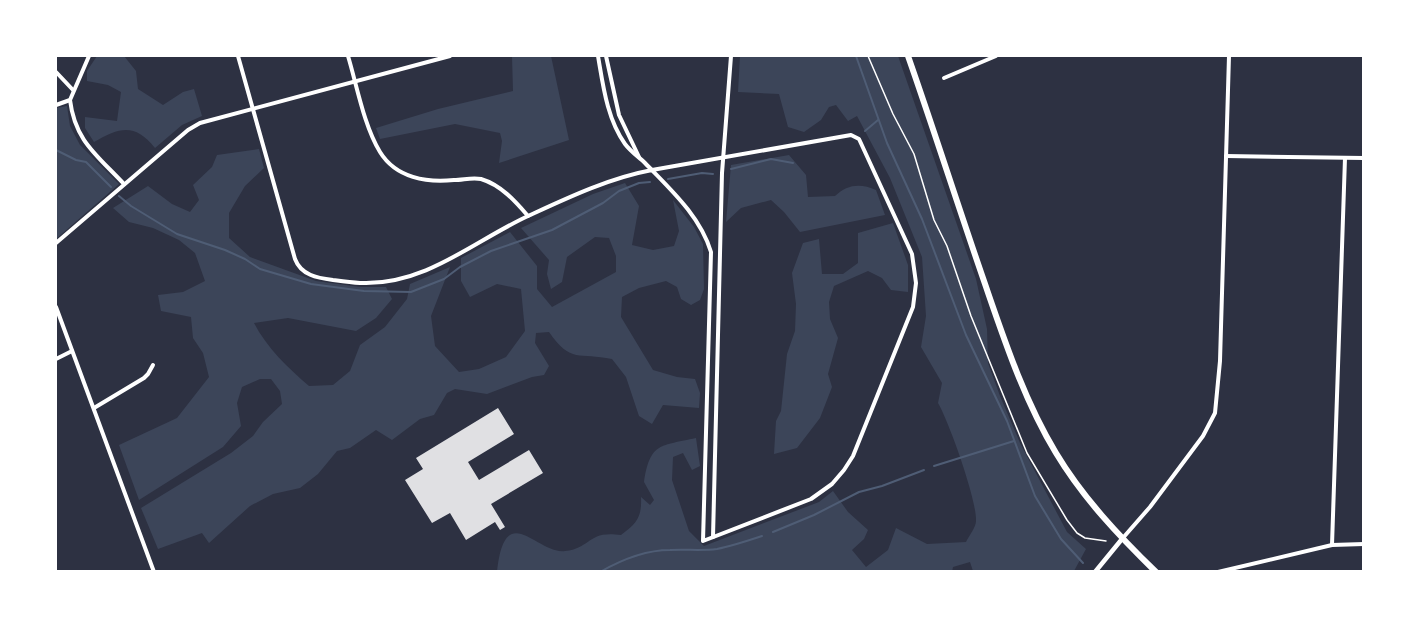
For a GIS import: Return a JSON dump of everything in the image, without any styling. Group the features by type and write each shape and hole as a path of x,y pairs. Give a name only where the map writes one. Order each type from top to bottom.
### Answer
{"main road":[{"path":"908,56 1007,346 1030,401 1056,453 1084,494 1122,539 1156,572"}],"street":[{"path":"89,56 70,100 72,117 81,138 124,184"},
{"path":"238,56 295,260 300,269 311,275 329,279 363,283 394,280 418,273 442,264 528,216 612,181 652,170 855,136 859,139 912,254 916,283 913,307 853,456 832,484 811,500 703,541 711,252 707,238 698,222 652,170 623,142 608,106 598,56"},
{"path":"348,56 373,139 385,159 412,177 432,181 472,178 491,183 504,191 528,216"},
{"path":"56,243 188,130 215,118 450,56"},
{"path":"606,56 619,115 639,157"},
{"path":"713,537 723,158 731,56"},
{"path":"944,78 996,56"},
{"path":"1095,572 1150,507 1203,436 1215,413 1220,361 1229,56"},
{"path":"56,72 73,90"},
{"path":"56,105 70,100"},
{"path":"1226,156 1364,158"},
{"path":"1332,545 1345,158"},
{"path":"56,307 154,572"},
{"path":"56,359 72,351"},
{"path":"94,408 144,378 153,365"},
{"path":"1218,572 1332,545 1364,544"}],"path":[{"path":"868,56 893,114 914,154 934,220 947,246 972,316 1027,453 1077,533 1085,538 1106,541"}],"shaded area":[{"path":"97,56 124,56 136,71 138,89 163,105 183,92 194,89 202,116 182,125 155,148 141,134 127,130 112,133 94,142 85,128 85,117 117,121 121,92 108,85 87,81 87,71"},
{"path":"512,56 551,56 569,140 499,163 502,141 500,133 455,124 380,139 376,128 438,109 513,91"},
{"path":"740,56 898,56 976,279 987,329 988,363 1000,396 1020,443 1067,532 1086,549 1074,571 973,571 970,562 953,567 952,572 497,572 501,550 507,538 515,533 554,550 565,551 580,547 602,535 621,535 637,519 641,510 641,497 650,505 654,500 644,482 650,459 654,453 666,445 696,438 700,466 692,470 683,453 673,457 672,480 689,531 704,546 819,502 833,491 848,512 868,530 864,539 852,550 866,567 888,550 896,528 927,544 966,542 974,529 976,521 972,496 955,443 938,403 942,383 921,347 926,316 922,257 890,178 857,116 848,121 836,105 829,107 821,120 804,132 788,127 779,94 738,92"},
{"path":"67,106 70,126 80,145 119,184 56,239 56,108"},
{"path":"259,149 264,168 245,186 229,213 229,238 250,257 316,281 360,287 386,287 392,299 376,318 356,331 288,318 254,323 278,357 309,386 333,385 350,371 360,345 385,327 407,299 410,284 450,267 431,316 435,346 459,372 479,369 506,357 525,331 521,289 497,284 470,297 461,281 461,258 510,232 537,266 537,289 552,307 616,272 616,256 609,238 595,237 567,257 562,282 551,289 547,274 549,260 521,228 593,194 625,183 639,206 632,245 653,250 674,246 679,231 673,200 694,227 703,244 704,289 700,300 691,305 681,299 677,287 666,281 639,288 622,297 621,317 653,370 677,377 695,379 700,393 699,408 663,405 652,424 639,416 626,377 612,359 570,353 563,349 549,332 536,333 535,343 549,366 544,375 532,377 487,394 455,389 447,393 434,415 420,419 392,440 376,430 350,448 337,451 318,474 300,488 273,494 250,506 209,543 202,533 158,549 141,508 231,453 253,436 263,422 282,404 280,391 271,379 260,379 242,387 237,403 241,426 223,447 139,500 119,445 177,418 209,377 203,353 193,338 191,317 161,311 158,295 183,292 205,281 195,253 179,240 153,228 129,222 113,208 148,186 172,204 190,212 199,200 193,185 212,167 217,155"},
{"path":"789,155 806,175 808,197 835,196 849,187 865,186 876,190 885,215 800,232 771,200 741,208 726,222 731,165"},
{"path":"893,223 908,265 908,292 891,290 882,278 868,271 834,286 829,302 830,319 838,338 828,374 832,387 820,418 797,448 774,454 776,421 781,411 787,354 795,331 796,304 792,273 803,243 819,239 822,274 843,274 858,263 858,233"}],"building":[{"path":"498,408 514,434 468,462 479,480 529,450 543,473 491,504 505,527 500,530 495,522 466,540 450,513 432,523 405,480 423,469 416,458"}],"waterway":[{"path":"856,56 887,143 922,219 966,335 1007,421 1035,496 1061,539 1083,563"},
{"path":"865,131 878,120"},
{"path":"56,150 76,160 86,162 111,187"},
{"path":"731,169 771,159 793,163"},
{"path":"668,179 702,173 713,174"},
{"path":"119,196 177,234 225,250 260,269 311,284 364,291 411,292 444,279 460,267 491,251 552,230 603,203 619,191 639,183 650,182"},
{"path":"934,466 1014,441"},
{"path":"773,532 814,515 859,492 924,470"},
{"path":"600,572 642,554 670,550 717,549 762,536"}]}
